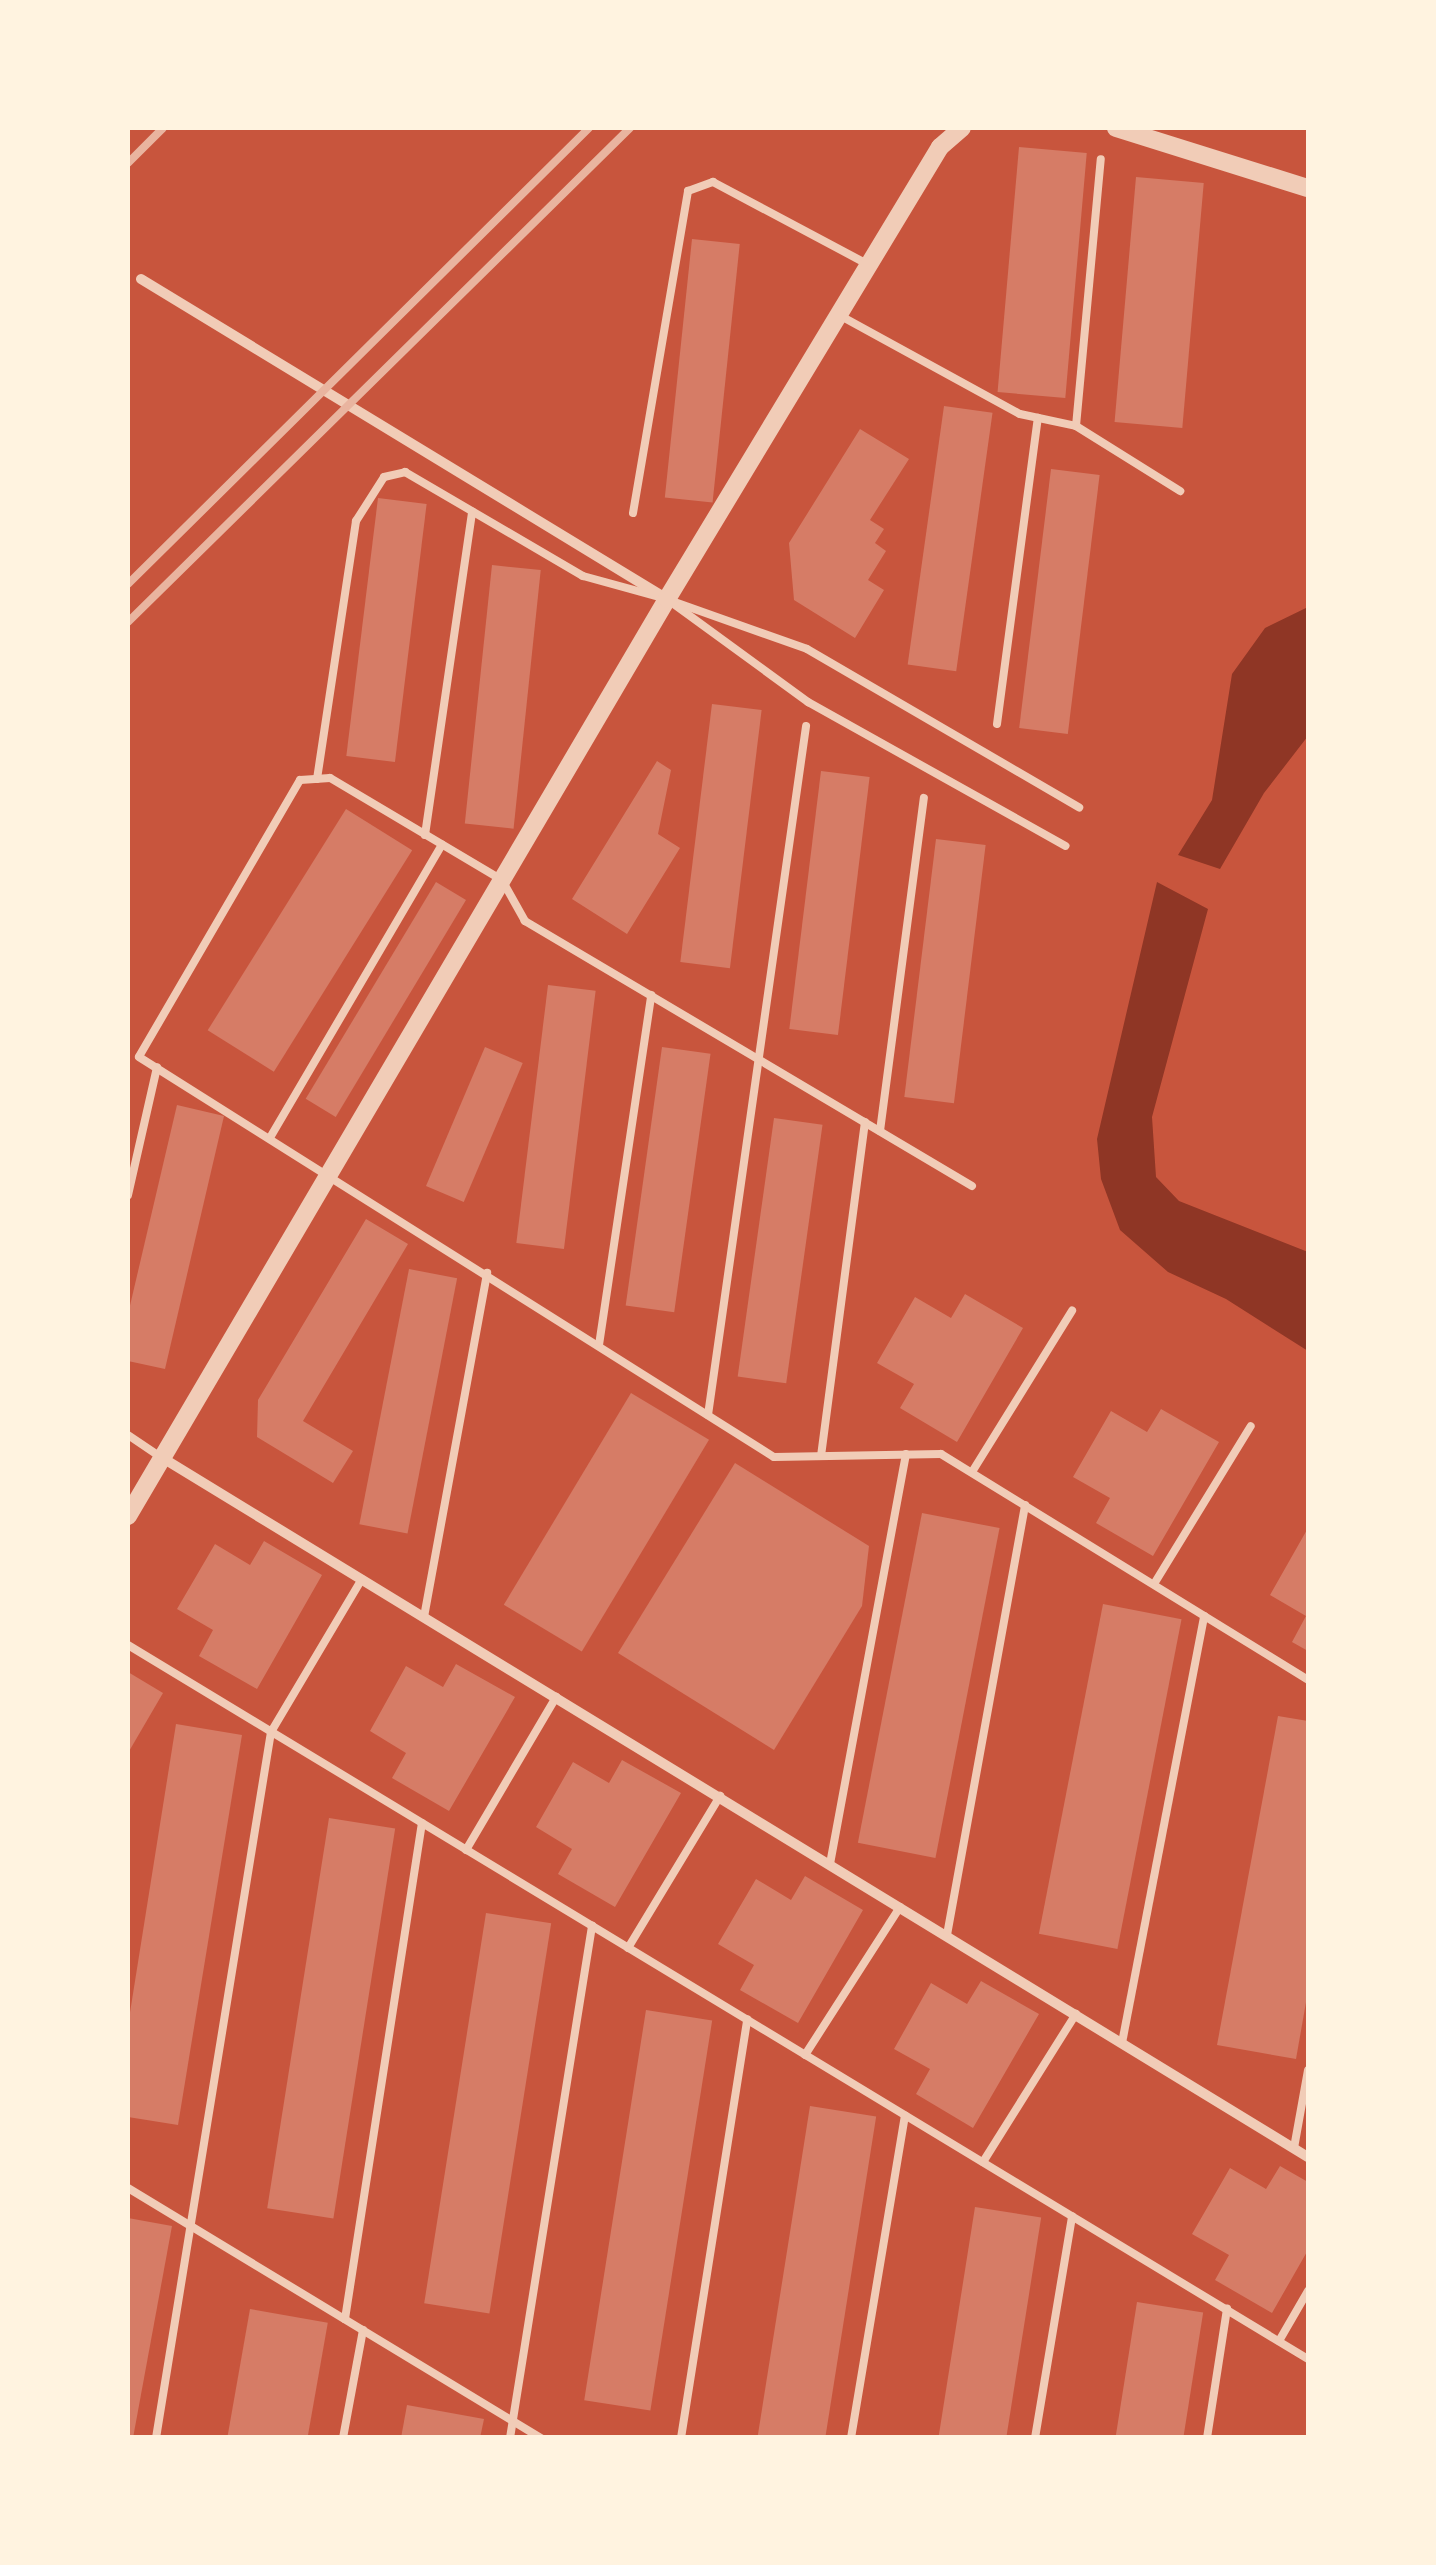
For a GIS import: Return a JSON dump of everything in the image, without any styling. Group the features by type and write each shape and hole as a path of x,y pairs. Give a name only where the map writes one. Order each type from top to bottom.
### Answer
{"street":[{"path":"128,1516 869,265 940,147 962,128"},
{"path":"1116,128 1308,188"},
{"path":"141,280 668,600"},
{"path":"162,1457 1308,2156"}],"lane":[{"path":"1076,426 1101,158"},
{"path":"633,513 688,191 712,182 869,265"},
{"path":"839,315 1020,414 1076,426 1180,491"},
{"path":"997,724 1038,418"},
{"path":"317,779 356,521 384,477 405,472 582,576 668,600 807,649 1079,807"},
{"path":"425,834 472,511"},
{"path":"668,600 808,702 1066,846"},
{"path":"708,1415 806,726"},
{"path":"972,1186 525,921 502,880 330,778 300,780 139,1057 330,1172 774,1457 942,1454 1308,1680"},
{"path":"880,1131 924,798"},
{"path":"271,1136 442,845"},
{"path":"599,1345 651,995"},
{"path":"128,1195 157,1067"},
{"path":"821,1456 865,1122"},
{"path":"424,1617 487,1273"},
{"path":"972,1472 1072,1310"},
{"path":"1154,1584 1250,1426"},
{"path":"128,1435 162,1457"},
{"path":"830,1864 906,1454"},
{"path":"947,1935 1025,1505"},
{"path":"156,2438 270,1732 362,1579"},
{"path":"1122,2042 1204,1616"},
{"path":"128,1645 1308,2358"},
{"path":"466,1850 556,1697"},
{"path":"628,1948 720,1796"},
{"path":"345,2319 422,1823"},
{"path":"805,2055 900,1907"},
{"path":"510,2438 592,1926"},
{"path":"983,2162 1076,2014"},
{"path":"681,2438 747,2020"},
{"path":"1294,2148 1308,2070"},
{"path":"851,2438 905,2115"},
{"path":"128,2188 542,2438"},
{"path":"1035,2438 1072,2216"},
{"path":"1279,2341 1308,2291"},
{"path":"1207,2438 1227,2310"},
{"path":"343,2438 363,2330"}],"shaded area":[{"path":"1308,607 1308,736 1264,793 1220,869 1178,855 1212,800 1232,674 1265,628"},
{"path":"1157,882 1208,909 1152,1117 1156,1177 1179,1201 1308,1252 1308,1351 1226,1299 1168,1272 1120,1230 1101,1179 1097,1139"}],"building":[{"path":"1019,147 1087,153 1065,398 998,392"},
{"path":"1136,177 1204,183 1182,428 1115,422"},
{"path":"692,239 740,244 713,503 665,498"},
{"path":"944,406 993,413 956,671 908,664"},
{"path":"860,429 909,459 870,520 884,529 875,543 886,551 868,580 884,590 855,638 794,600 789,543"},
{"path":"1051,469 1100,475 1068,734 1019,728"},
{"path":"378,498 427,504 395,762 346,756"},
{"path":"492,565 541,570 514,829 465,824"},
{"path":"712,704 762,710 730,968 680,962"},
{"path":"657,761 671,770 658,834 680,848 627,934 572,899"},
{"path":"821,771 870,777 838,1035 789,1029"},
{"path":"346,809 412,850 274,1072 208,1030"},
{"path":"936,839 986,845 954,1103 904,1097"},
{"path":"436,882 466,900 336,1117 306,1099"},
{"path":"548,985 596,991 564,1249 516,1243"},
{"path":"485,1047 523,1063 464,1202 426,1186"},
{"path":"662,1047 711,1054 674,1312 626,1305"},
{"path":"177,1105 224,1116 165,1369 128,1361 128,1314"},
{"path":"774,1118 823,1125 786,1383 738,1376"},
{"path":"366,1219 408,1244 303,1421 353,1451 333,1483 257,1437 258,1400"},
{"path":"409,1269 457,1278 407,1534 359,1524"},
{"path":"965,1294 1023,1328 957,1442 900,1408 914,1384 877,1363 915,1297 951,1318"},
{"path":"631,1393 709,1440 582,1652 504,1605"},
{"path":"1161,1409 1219,1442 1153,1556 1096,1523 1110,1498 1073,1477 1111,1411 1147,1432"},
{"path":"735,1463 869,1546 862,1606 774,1750 618,1653"},
{"path":"922,1513 1000,1528 935,1858 858,1843"},
{"path":"1308,1528 1308,1651 1292,1642 1306,1616 1270,1595"},
{"path":"264,1541 322,1575 257,1689 199,1656 213,1630 177,1609 215,1544 250,1565"},
{"path":"1103,1604 1182,1619 1117,1949 1039,1934"},
{"path":"456,1664 515,1697 449,1811 392,1778 406,1753 370,1731 406,1666 443,1687"},
{"path":"128,1672 163,1693 128,1753"},
{"path":"1278,1716 1308,1721 1308,1991 1296,2059 1217,2045"},
{"path":"176,1724 242,1735 178,2125 128,2117 128,2025"},
{"path":"622,1760 681,1793 615,1907 558,1874 572,1849 536,1827 573,1762 609,1783"},
{"path":"329,1818 395,1828 333,2219 267,2208"},
{"path":"805,1876 863,1910 798,2023 740,1990 754,1965 718,1944 756,1879 791,1900"},
{"path":"486,1913 551,1923 489,2313 424,2303"},
{"path":"981,1981 1039,2014 973,2128 916,2094 930,2069 894,2049 931,1983 967,2004"},
{"path":"646,2010 712,2020 650,2411 584,2400"},
{"path":"810,2106 876,2116 825,2438 757,2438"},
{"path":"1280,2166 1308,2182 1308,2250 1272,2313 1215,2280 1229,2255 1192,2234 1230,2168 1266,2189"},
{"path":"975,2207 1041,2217 1006,2438 938,2438"},
{"path":"128,2218 172,2226 133,2438 128,2438"},
{"path":"1137,2302 1203,2312 1183,2438 1115,2438"},
{"path":"250,2309 328,2323 307,2438 227,2438"},
{"path":"407,2405 484,2419 480,2438 401,2438"}],"railway":[{"path":"128,163 163,128"},
{"path":"128,584 589,128"},
{"path":"128,622 630,128"}]}
